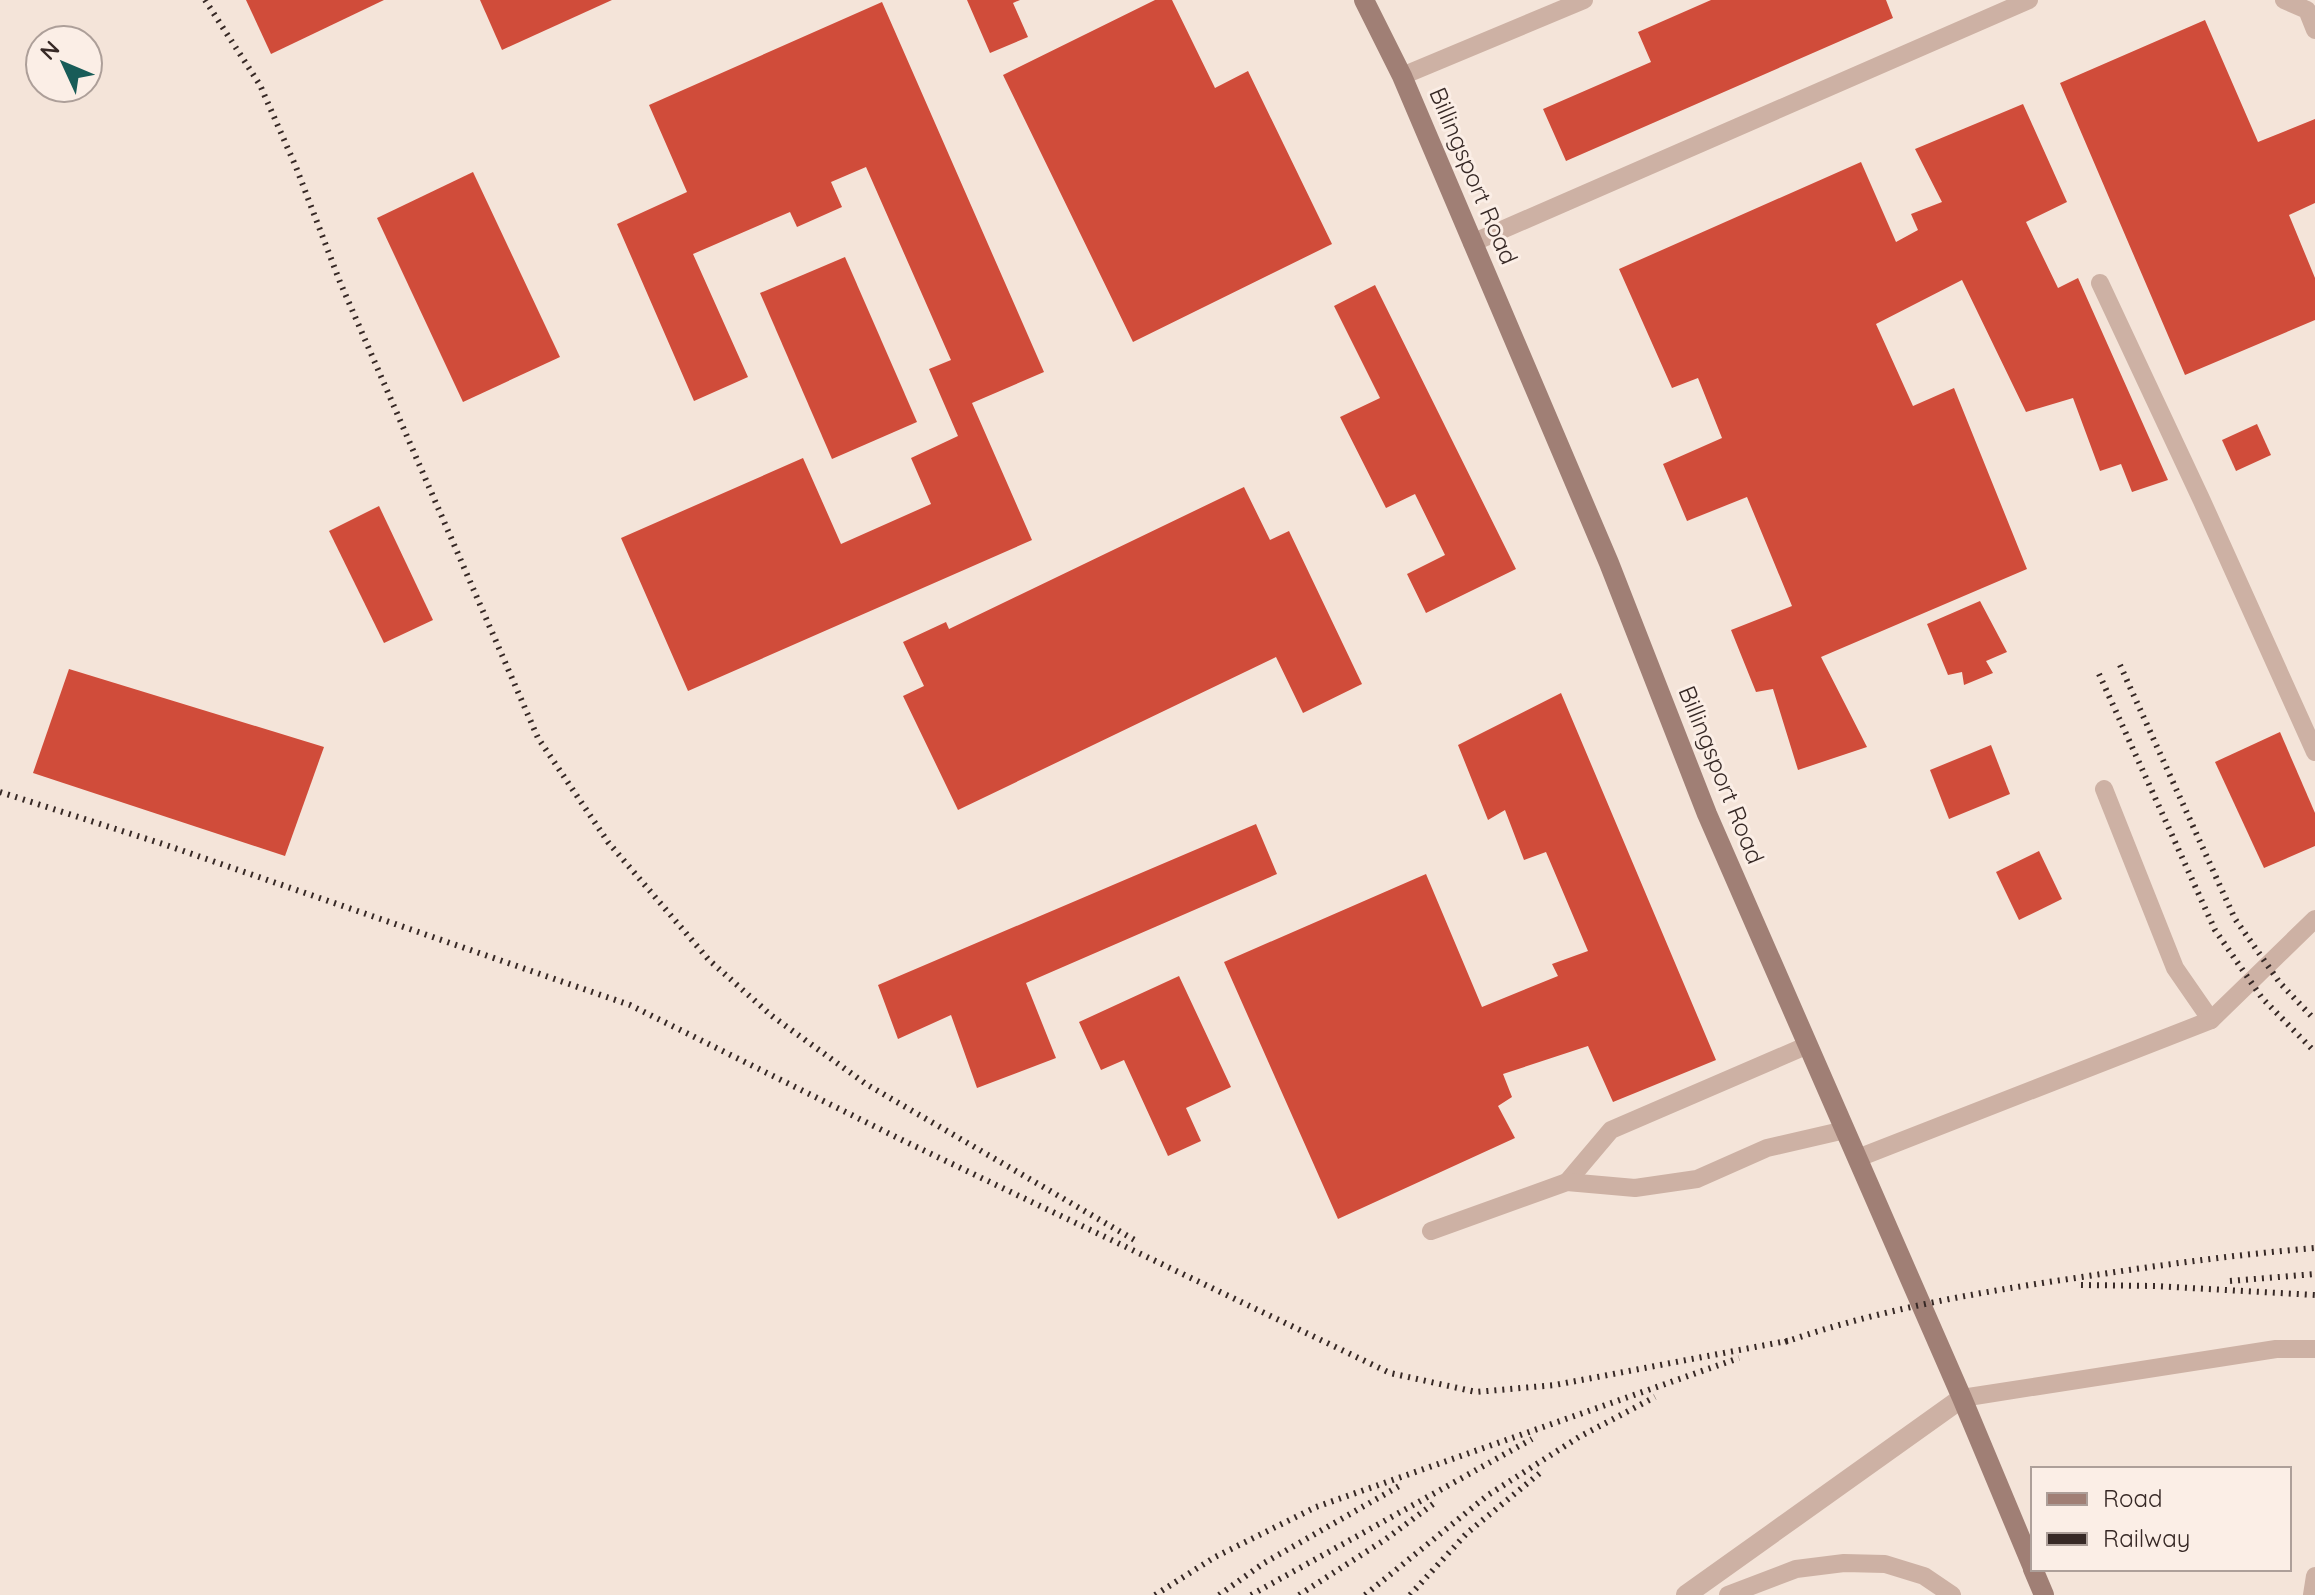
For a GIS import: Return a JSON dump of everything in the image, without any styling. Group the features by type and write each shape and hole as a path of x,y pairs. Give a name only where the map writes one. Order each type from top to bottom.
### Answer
{"street":[{"name":"Billingsport Road","path":"1364,0 1402,76 1609,563 1707,814 1962,1398 2031,1564"},
{"path":"1686,1595 1962,1398"},
{"name":"Billingsport Road","path":"2034,1571 2044,1595"}],"lane":[{"path":"1402,76 1584,0"},
{"path":"1472,243 2029,0"},
{"path":"2284,0 2307,10 2315,30"},
{"path":"2100,283 2315,752"},
{"path":"2104,789 2175,968 2211,1020"},
{"path":"1858,1158 2211,1020 2315,919"},
{"path":"1567,1182 1611,1130 1808,1045"},
{"path":"1431,1231 1567,1182 1635,1188 1697,1179 1767,1148 1845,1130"},
{"path":"1962,1398 2276,1349 2315,1349"},
{"path":"1728,1595 1796,1569 1844,1563 1885,1564 1924,1576 1952,1595"},
{"path":"2312,1595 2315,1576"}],"building":[{"path":"246,0 384,0 271,54"},
{"path":"480,0 612,0 502,50"},
{"path":"967,0 1020,0 1013,3 1028,37 990,53"},
{"path":"1155,0 1172,0 1215,88 1248,71 1332,244 1133,342 1003,75"},
{"path":"1711,0 1886,0 1893,18 1566,161 1543,109 1651,62 1638,32"},
{"path":"882,2 1044,372 972,403 1032,540 688,691 621,538 803,458 841,544 931,504 911,458 958,436 929,369 951,360 866,167 831,182 842,207 797,227 790,212 693,254 748,377 694,401 617,224 687,192 649,105"},
{"path":"2205,20 2258,142 2315,119 2315,203 2289,215 2315,278 2315,320 2185,375 2060,83"},
{"path":"2023,104 2067,202 2026,222 2058,288 2078,278 2168,480 2132,492 2121,464 2100,471 2073,398 2026,412 1962,280 1876,324 1913,406 1954,388 2027,569 1821,657 1867,747 1798,770 1773,689 1756,692 1731,630 1792,606 1747,497 1687,521 1663,464 1722,438 1698,378 1672,388 1619,269 1861,162 1896,242 1918,230 1911,214 1942,202 1915,149"},
{"path":"473,172 560,357 463,402 377,218"},
{"path":"845,257 917,422 832,459 760,293"},
{"path":"1375,285 1516,569 1426,613 1407,574 1445,555 1415,494 1386,508 1340,417 1380,398 1334,306"},
{"path":"2257,424 2271,455 2236,471 2222,440"},
{"path":"1244,487 1270,540 1289,531 1362,684 1303,713 1276,657 958,810 903,696 924,686 903,642 946,622 949,629"},
{"path":"379,506 433,620 384,643 329,531"},
{"path":"1980,601 2007,652 1986,661 1993,673 1964,685 1962,672 1948,675 1927,624"},
{"path":"69,669 324,747 285,856 33,773"},
{"path":"1561,693 1716,1060 1613,1102 1588,1046 1503,1074 1512,1097 1498,1106 1515,1138 1338,1219 1224,962 1426,874 1482,1007 1558,976 1552,964 1588,951 1546,852 1524,860 1505,810 1488,820 1458,745"},
{"path":"2280,732 2315,813 2315,846 2264,868 2215,762"},
{"path":"1991,745 2010,794 1949,819 1930,770"},
{"path":"1256,824 1277,874 1026,983 1056,1058 977,1088 951,1015 898,1039 878,985"},
{"path":"2039,851 2062,899 2019,920 1996,872"},
{"path":"1179,976 1231,1087 1186,1108 1201,1141 1168,1156 1124,1060 1101,1070 1079,1022"}],"railway":[{"path":"205,0 260,85 296,167 340,282 538,738 608,842 709,960 772,1016 866,1084 1138,1242"},
{"path":"2120,665 2235,919 2280,983 2315,1020"},
{"path":"2099,674 2215,930 2262,998 2315,1052"},
{"path":"0,792 166,845 630,1005 902,1140 1390,1373 1476,1392 1555,1385 1792,1340"},
{"path":"1785,1342 1887,1312 1992,1291 2188,1262 2315,1248"},
{"path":"2230,1281 2315,1274"},
{"path":"2081,1285 2315,1295"},
{"path":"1155,1595 1215,1557 1316,1507 1739,1358"},
{"path":"1365,1595 1488,1495 1579,1437 1655,1397"},
{"path":"1251,1595 1532,1439"},
{"path":"1410,1595 1467,1533 1540,1473"},
{"path":"1219,1595 1264,1563 1401,1485"},
{"path":"1299,1595 1386,1539 1433,1504"}]}
